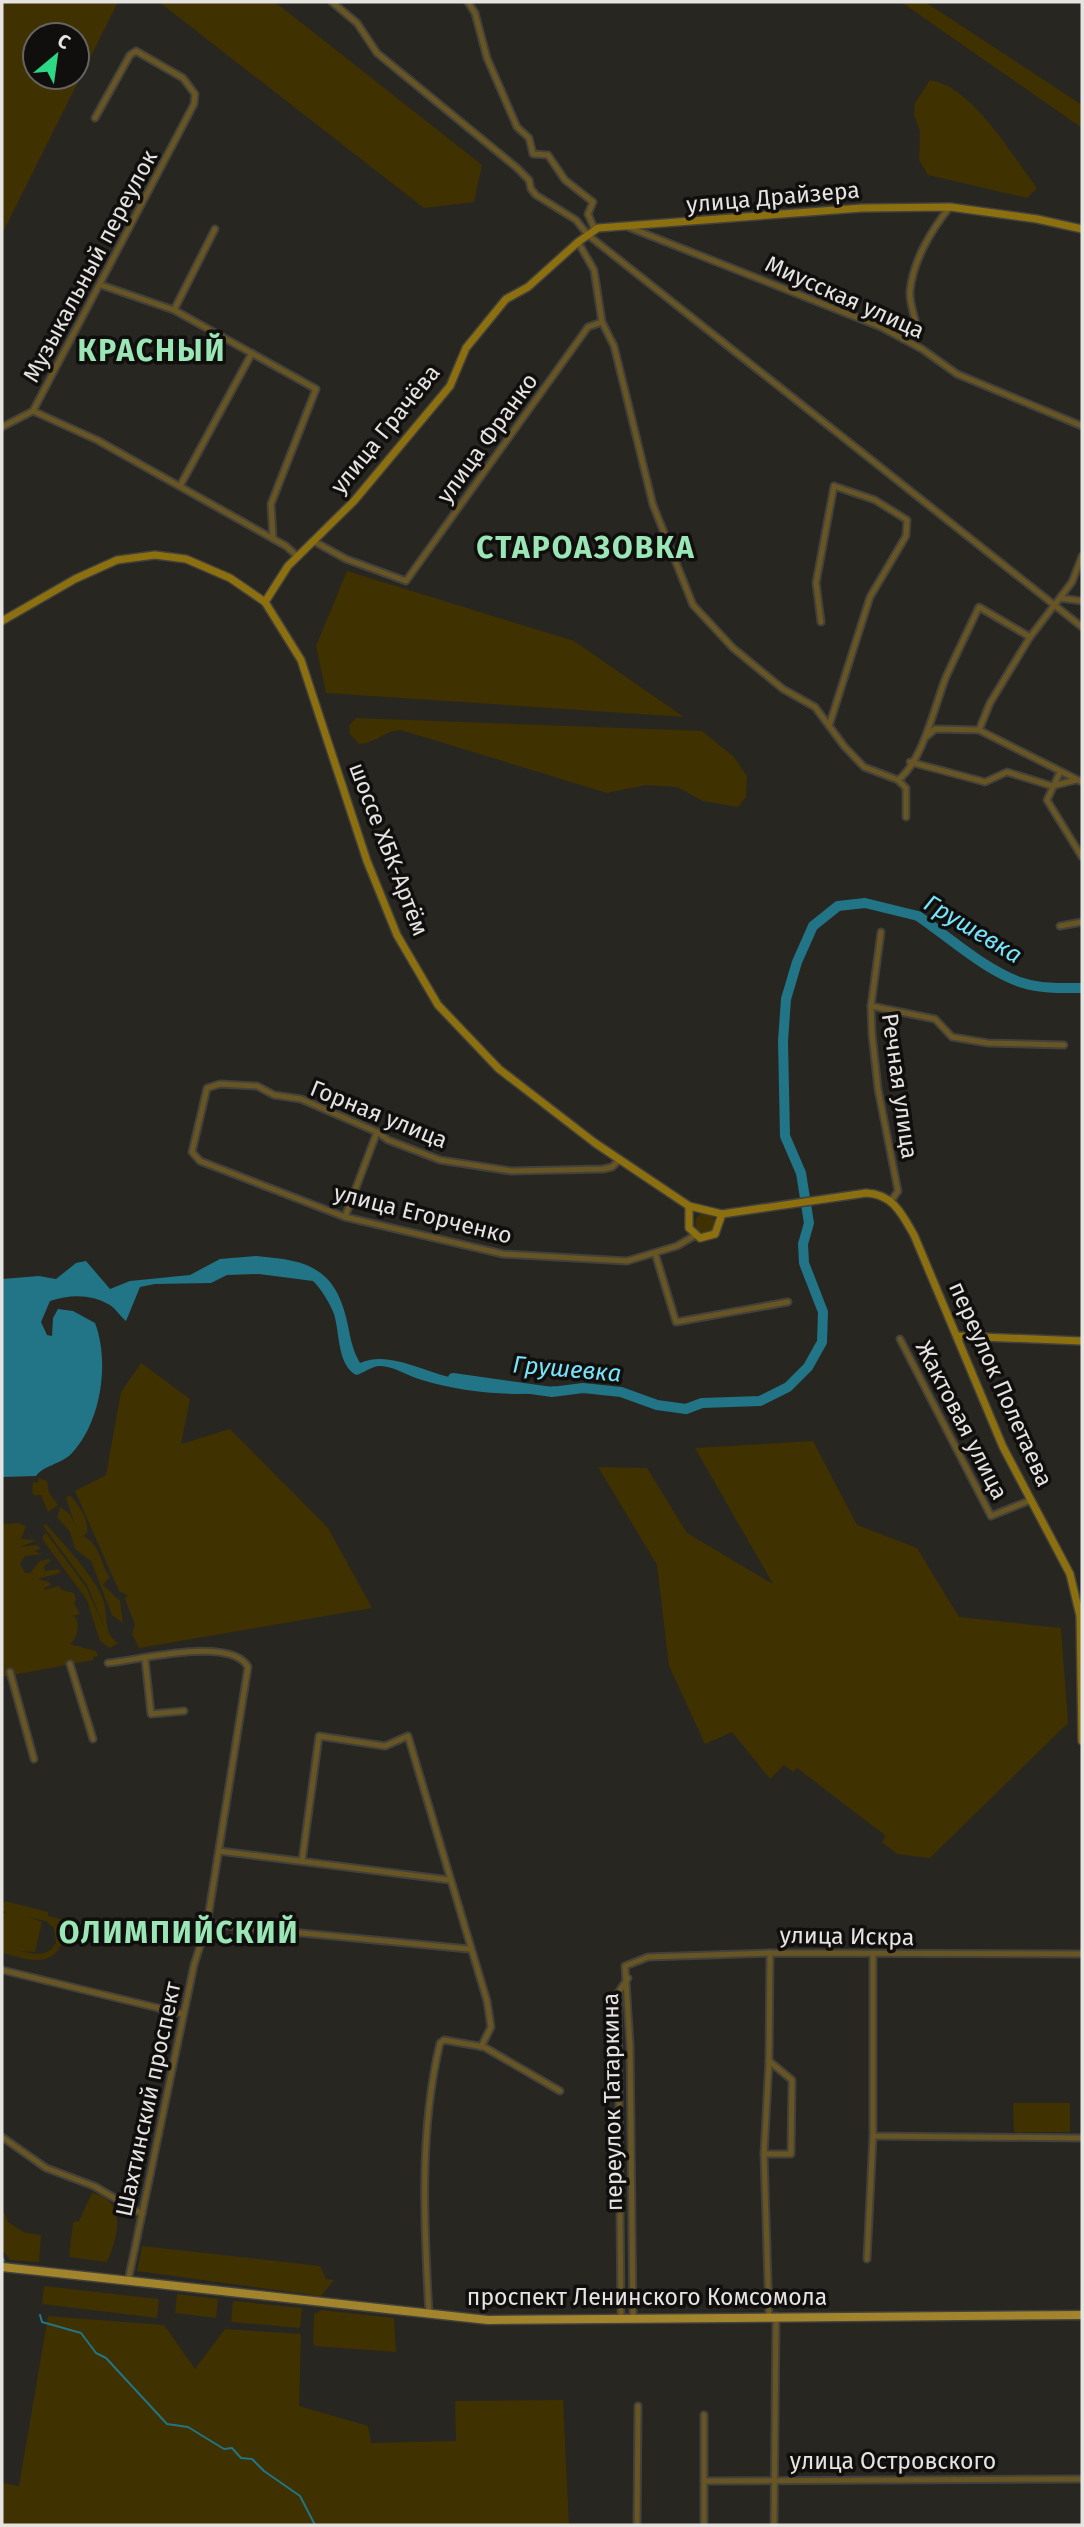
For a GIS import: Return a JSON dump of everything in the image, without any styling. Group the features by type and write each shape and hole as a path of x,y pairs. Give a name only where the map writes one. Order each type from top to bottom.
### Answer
{"main road":[{"name":"улица Драйзера","path":"594,231 626,226 862,208 950,207 1082,229"},
{"name":"улица Грачёва","path":"265,602 297,556 315,542 354,501 450,386 466,348 506,299 528,288 578,242 594,231"},
{"name":"шоссе ХБК-Артём","path":"2,621 75,579 117,560 155,555 186,559 213,568 265,602 301,660 367,861 397,935 438,1005 499,1069 620,1159 689,1206 722,1214 866,1194 877,1194 891,1201"},
{"name":"переулок Полетаева","path":"891,1201 914,1235 1003,1447 1070,1574 1080,1616 1082,1741"},
{"path":"689,1206 689,1228 694,1236 703,1239 713,1236 722,1214"},
{"path":"957,1336 1082,1340"},
{"name":"проспект Ленинского Комсомола","path":"2,2267 429,2314 523,2321 621,2317 1082,2315"}],"street":[{"path":"332,2 357,23 377,53 516,167 529,180 536,195 594,231 1082,628"},
{"path":"468,2 475,13 482,43 517,127 529,138 533,154 548,155 565,180 593,202 588,214 594,231"},
{"name":"Музыкальный переулок","path":"2,427 33,411 194,104 195,94 183,78 136,51 130,55 96,118"},
{"path":"903,339 916,324 909,293 917,265 934,226 950,207"},
{"name":"Миусская улица","path":"626,226 812,297 903,339 957,374 1082,426"},
{"path":"174,310 215,229"},
{"path":"578,242 594,270 602,322 614,346 653,505 693,605 733,648 783,689 815,707 864,766 898,780 906,788 906,817"},
{"path":"101,285 174,310 316,389 271,504 274,539"},
{"name":"улица Франко","path":"315,542 346,559 406,581 588,327 602,322"},
{"path":"180,486 252,354"},
{"path":"33,411 57,419 180,486 274,539 297,556"},
{"path":"821,622 816,583 834,486 875,500 907,520 906,536 870,597 829,726"},
{"path":"979,730 990,703 1030,636 1072,582 1082,556"},
{"path":"1072,582 1082,583"},
{"path":"1060,598 1082,601"},
{"path":"898,780 907,773 910,762 925,738 945,679 979,607 1030,636"},
{"path":"925,738 935,729 979,730 1079,781"},
{"path":"910,762 985,782 1007,772 1052,786 1079,781"},
{"path":"1060,772 1047,800 1082,857"},
{"path":"1060,926 1082,922"},
{"name":"Речная улица","path":"881,932 871,1006 878,1089 898,1191 891,1201"},
{"path":"871,1006 934,1019 952,1037 988,1043 1064,1045"},
{"name":"Горная улица","path":"192,1152 207,1088 220,1084 257,1086 274,1096 301,1099 377,1132 388,1140 440,1160 512,1171 603,1169 612,1167 620,1159"},
{"path":"345,1217 377,1132"},
{"name":"улица Егорченко","path":"192,1152 200,1161 345,1217 503,1254 627,1261 677,1246 694,1236"},
{"path":"656,1253 676,1322 788,1302"},
{"name":"Жактовая улица","path":"901,1339 991,1516 1031,1500"},
{"path":"1073,1585 1082,1589"},
{"name":"Шахтинский проспект","path":"128,2281 183,2014 207,1924 248,1667 244,1660 207,1650 145,1659"},
{"path":"108,1663 145,1659 151,1714 184,1711"},
{"path":"70,1664 93,1739"},
{"path":"10,1672 34,1759"},
{"path":"302,1861 318,1735 385,1746 408,1736 469,1949 487,2001 491,2027 481,2047"},
{"path":"219,1851 450,1880"},
{"path":"207,1924 469,1949"},
{"path":"770,1953 769,2062 764,2154 772,2316 774,2525"},
{"name":"улица Искра","path":"628,1978 625,1966 648,1957 770,1953 1082,1954"},
{"path":"867,2259 873,2136 873,1955"},
{"path":"2,1970 183,2014"},
{"name":"переулок Татаркина","path":"628,1978 633,2317"},
{"name":"переулок Татаркина","path":"621,2317 618,1993 628,1978"},
{"path":"429,2314 425,2188 439,2049 444,2040 481,2047 560,2091"},
{"path":"764,2154 791,2154 792,2080 769,2062"},
{"path":"873,2136 1082,2138"},
{"path":"2,2137 46,2168 94,2186 142,2214"},
{"path":"637,2525 638,2406"},
{"path":"704,2415 704,2525"},
{"name":"улица Островского","path":"704,2481 1082,2479"}],"shaded area":[{"path":"2,2 118,2 91,56 91,21 21,21 21,91 74,91 2,234"},
{"path":"159,2 275,2 482,165 474,202 424,208"},
{"path":"901,2 925,2 1082,105 1082,128"},
{"path":"930,80 946,85 961,95 990,124 1037,188 1027,198 928,175 919,160 920,131 914,115 915,103"},
{"path":"347,571 574,641 684,717 326,693 316,646"},
{"path":"356,718 702,731 734,757 747,776 746,797 738,807 703,801 677,787 646,785 607,793 401,730 359,744 350,734 349,726"},
{"path":"705,1213 712,1216 715,1223 712,1230 705,1233 698,1230 695,1223 698,1216"},
{"path":"141,1363 190,1399 181,1444 230,1429 328,1528 372,1608 139,1648 132,1634 135,1625 125,1599 127,1595 119,1591 75,1491 106,1475 121,1392"},
{"path":"813,1441 857,1525 917,1548 959,1617 1061,1628 1068,1723 930,1858 897,1854 882,1842 886,1836 797,1768 793,1772 784,1765 770,1779 732,1732 705,1744 669,1666 657,1565 598,1467 647,1468 687,1533 773,1584 695,1448"},
{"path":"39,1478 47,1481 49,1493 58,1505 48,1512 41,1495 34,1495 32,1492 33,1482 37,1483"},
{"path":"70,1495 85,1517 87,1533 83,1536 97,1549 110,1577 103,1585 120,1601 123,1623 112,1615 91,1561 75,1549 70,1532 57,1517 60,1507 70,1514 76,1528 66,1498"},
{"path":"18,1523 26,1526 21,1539 37,1540 20,1547 38,1545 40,1549 34,1551 42,1554 25,1556 20,1564 25,1573 30,1573 40,1561 49,1559 51,1561 44,1566 45,1571 59,1569 60,1573 38,1579 51,1585 44,1588 45,1590 58,1586 74,1593 74,1603 80,1614 72,1616 76,1618 78,1628 70,1644 96,1651 98,1656 93,1657 93,1660 2,1677 2,1524"},
{"path":"45,1523 98,1588 104,1603 109,1634 118,1643 110,1648 100,1641 87,1600 45,1543 42,1537 46,1533 86,1587 105,1628 87,1585 44,1527"},
{"path":"5,1901 48,1912 48,1916 71,1922 70,1927 58,1925 62,1943 57,1951 51,1957 36,1960 2,1953 2,1916 6,1912 2,1911","holes":["28,1917 46,1921 54,1928 56,1943 52,1948 40,1954 20,1951 35,1952 42,1922"]},
{"path":"1013,2103 1070,2103 1070,2132 1014,2132"},
{"path":"92,2193 111,2203 117,2220 115,2242 107,2262 69,2257 73,2222 79,2221"},
{"path":"2,2207 8,2222 23,2232 41,2235 39,2262 10,2260 2,2249"},
{"path":"142,2246 320,2266 326,2279 334,2280 321,2296 137,2271"},
{"path":"44,2286 159,2299 157,2318 42,2304"},
{"path":"177,2294 218,2299 216,2318 175,2313"},
{"path":"233,2301 302,2308 300,2328 231,2322"},
{"path":"322,2310 394,2318 396,2352 315,2346 314,2314"},
{"path":"48,2316 164,2325 195,2369 225,2329 301,2334 299,2406 368,2426 371,2443 456,2441 455,2401 563,2400 569,2525 2,2525 2,2483 19,2486"}],"water":[{"path":"256,1256 302,1263 324,1276 340,1300 360,1363 383,1359 479,1383 517,1387 556,1386 552,1392 503,1394 437,1384 381,1366 356,1375 345,1364 332,1310 313,1281 259,1274 227,1275 211,1283 155,1284 140,1287 126,1321 103,1301 81,1296 66,1297 50,1301 41,1322 47,1335 52,1336 53,1318 58,1309 73,1311 95,1323 102,1355 96,1409 82,1440 68,1457 36,1476 2,1477 2,1279 39,1276 56,1279 76,1263 86,1261 110,1289 130,1281 190,1275 220,1259"}],"waterway":[{"name":"Грушевка","path":"453,1378 552,1392 583,1388 621,1392 657,1405 686,1409 702,1403 760,1401 788,1387 808,1367 822,1342 823,1312 804,1263 803,1244 809,1223 801,1173 785,1136 783,1041 786,999 797,962 813,926 838,906 865,903 918,916 982,963 1009,978 1052,988 1082,988"},
{"path":"2,2257 4,2261"},
{"path":"40,2315 42,2322 81,2333 96,2353 106,2358 167,2424 188,2427 224,2449 232,2448 241,2458 252,2459 264,2471 300,2496 315,2525"}],"district":[{"name":"КРАСНЫЙ","path":"152,351"},
{"name":"СТАРОАЗОВКА","path":"586,548"},
{"name":"ОЛИМПИЙСКИЙ","path":"179,1933"}]}
